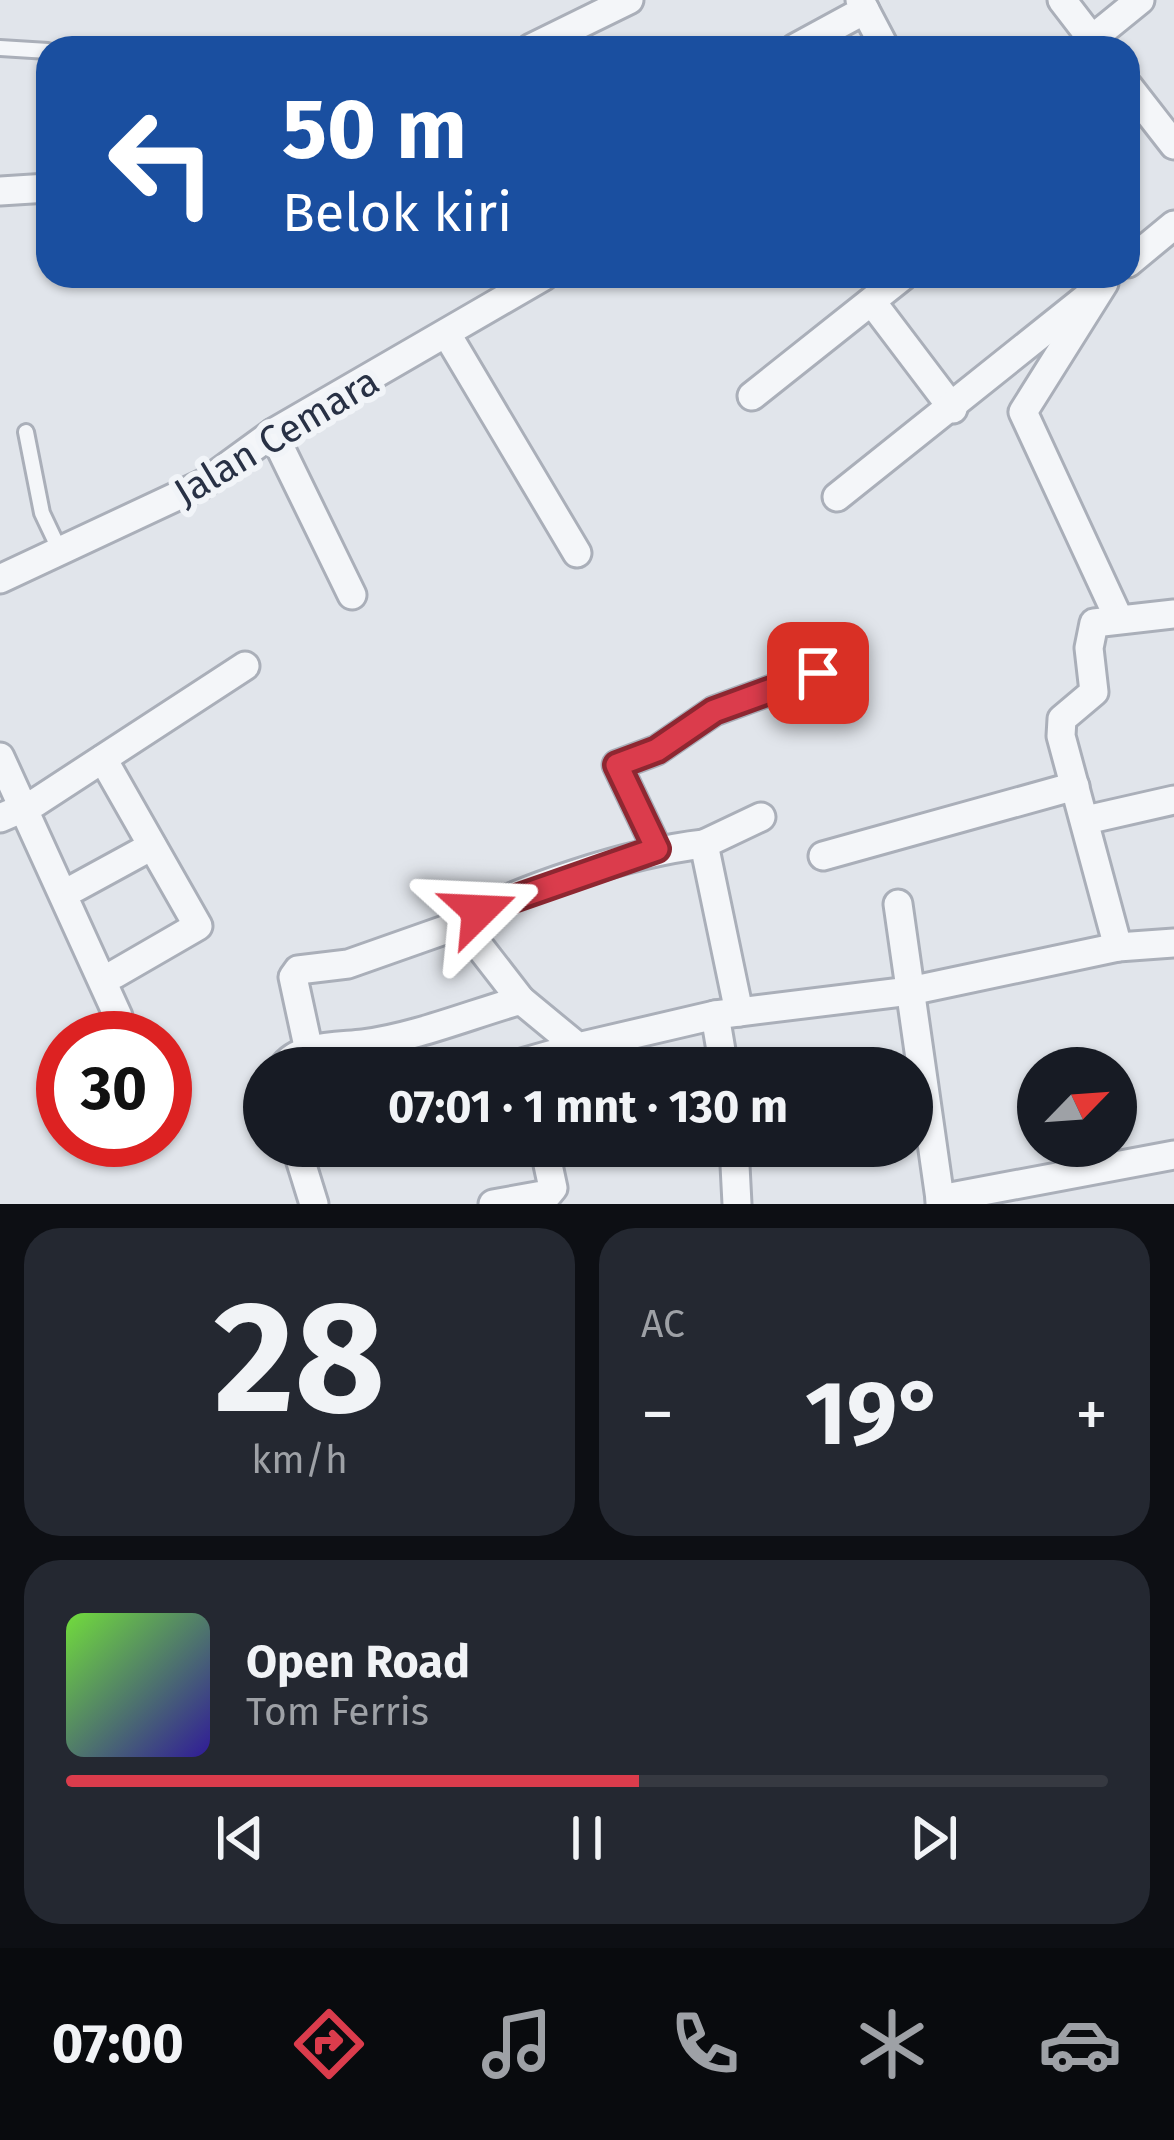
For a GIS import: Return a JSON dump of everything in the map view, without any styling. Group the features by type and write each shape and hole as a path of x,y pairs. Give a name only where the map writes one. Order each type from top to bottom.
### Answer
{"street":[{"path":"556,36 629,0"},
{"path":"1062,0 1090,36"},
{"path":"1102,36 1140,0"},
{"path":"814,36 862,5 879,36"},
{"path":"1140,103 1173,141"},
{"path":"0,191 36,189"},
{"path":"1140,253 1174,225"},
{"name":"Jalan Cemara","path":"0,579 203,484 273,434 525,288"},
{"path":"752,396 889,288"},
{"path":"837,497 953,410 1097,288"},
{"path":"1102,288 1023,412 1118,617"},
{"path":"872,302 953,410"},
{"path":"448,336 577,553"},
{"path":"273,434 352,595"},
{"path":"1118,947 1061,736 1062,719 1094,692 1089,648 1094,623 1174,614"},
{"path":"11,814 245,666"},
{"path":"657,849 617,765 657,750 714,711 818,673"},
{"path":"0,758 11,814 115,1011"},
{"path":"103,759 198,926 116,974"},
{"path":"823,856 1075,786"},
{"path":"1086,820 1174,800"},
{"path":"308,1047 292,976 298,970 348,964 453,927 532,890 657,849 704,844 761,817"},
{"path":"704,844 727,1013 725,1047"},
{"path":"75,888 152,846"},
{"path":"898,904 940,1201 1174,1155"},
{"path":"453,927 469,933 521,1000 578,1047 727,1013 910,991 1118,947 1174,944"},
{"path":"338,1047 388,1040 521,1000"},
{"path":"303,1167 314,1204"},
{"path":"494,1204 548,1194 553,1188 548,1167"},
{"path":"735,1167 737,1204"}],"lane":[{"path":"0,48 36,50"},
{"path":"26,432 42,513 59,551"}],"route":[{"path":"479,911 657,849 617,765 657,750 714,711 818,673"}]}
